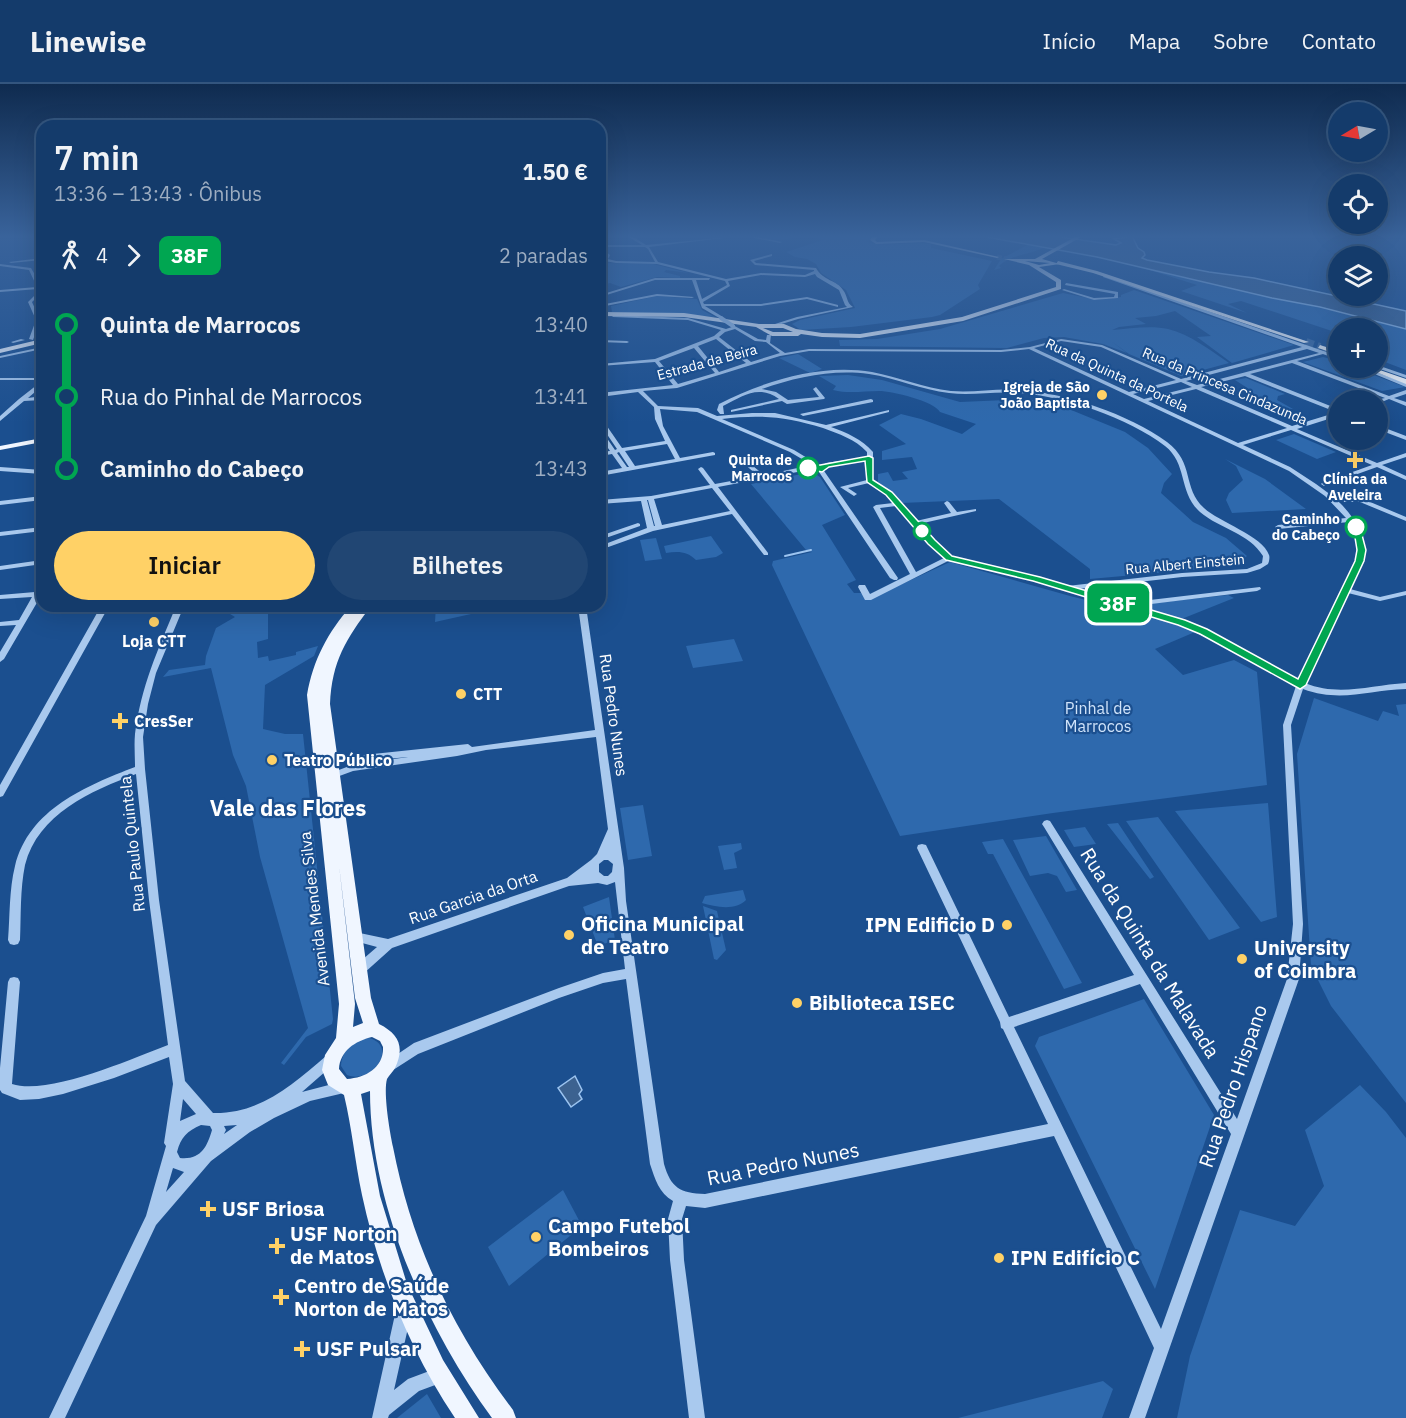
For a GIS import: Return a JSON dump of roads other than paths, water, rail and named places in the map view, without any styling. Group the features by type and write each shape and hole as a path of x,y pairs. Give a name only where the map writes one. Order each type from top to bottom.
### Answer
{"highway":[{"path":"1171,298 1305,344"},
{"path":"1388,373 1406,381"},
{"path":"1388,375 1406,381"}],"main road":[{"path":"606,315 688,317 769,332 787,329 843,337 888,333 970,317 1028,298"},
{"path":"606,315 684,315 769,332 787,329 834,339 879,337 967,321 1033,298"},
{"path":"0,350 36,341"},
{"path":"0,448 36,441"},
{"name":"Avenida Mendes Silva","path":"332,1058 344,1040 347,1004 313,695 322,657 338,629 351,612"},
{"path":"361,612 340,640 327,673 324,704 363,998 373,1029"},
{"path":"344,1040 363,1030 373,1029 382,1032 391,1045 390,1061 382,1073 361,1087 347,1087"},
{"path":"332,1058 332,1076 347,1087 359,1116 368,1180 390,1267 405,1305 440,1375 468,1418"},
{"path":"382,1073 377,1101 380,1128 399,1214 413,1258 441,1322 476,1379 505,1418"}],"street":[{"path":"34,298 30,302 36,313"},
{"path":"606,305 640,298"},
{"path":"700,298 702,303 721,318 757,340 769,332 784,354"},
{"path":"702,303 709,298"},
{"path":"702,303 757,306 805,298"},
{"path":"808,298 836,308 851,308 844,298"},
{"path":"1171,298 1328,352"},
{"path":"787,329 836,308"},
{"path":"613,316 682,319 705,322 725,330"},
{"path":"606,364 656,360 716,337 734,326"},
{"path":"31,339 36,328"},
{"path":"716,337 750,364"},
{"path":"23,340 36,339"},
{"name":"Rua da Princesa Cindazunda","path":"1030,348 1061,340 1102,346 1406,478"},
{"path":"606,341 627,342"},
{"path":"1129,394 1305,344 1328,351"},
{"path":"694,346 719,374"},
{"name":"Rua da Quinta da Portela","path":"784,354 823,349 991,351 1030,348 1321,485"},
{"path":"0,357 36,349"},
{"path":"1144,401 1292,361 1322,349"},
{"name":"Estrada da Beira","path":"606,395 677,386 784,354"},
{"path":"656,360 677,386"},
{"path":"1292,361 1406,404"},
{"name":"Rua Albert Einstein","path":"757,389 835,372 860,372 951,392 1025,392 1059,398 1106,414 1148,433 1172,449 1185,466 1185,486 1195,502 1219,522 1254,541 1266,556 1265,564 1253,570 1182,575 1068,588"},
{"path":"1245,374 1328,408"},
{"path":"1388,376 1406,381"},
{"path":"0,379 36,381"},
{"path":"0,420 36,386"},
{"path":"722,413 721,405 757,389 777,392 785,401"},
{"path":"816,389 828,402"},
{"path":"641,392 657,407 698,410 792,451 819,466 894,578"},
{"path":"1389,398 1406,393"},
{"path":"714,418 722,413 785,401 822,398"},
{"path":"21,400 36,399"},
{"path":"802,414 871,401"},
{"path":"657,407 656,413 678,459"},
{"path":"793,408 822,426 887,411"},
{"path":"714,418 747,414 775,415 822,426 859,440 870,452 870,481"},
{"path":"1238,445 1328,415"},
{"path":"1388,431 1406,438"},
{"path":"606,432 625,469"},
{"path":"606,440 633,468"},
{"path":"606,453 669,442"},
{"path":"606,473 713,454"},
{"path":"1300,685 1360,561 1361,550 1356,527 1321,485 1406,455"},
{"path":"606,506 869,458"},
{"path":"743,460 763,477"},
{"path":"0,469 36,472"},
{"path":"701,469 766,554"},
{"path":"854,494 843,487 870,481 889,494 949,558 1068,588 1181,622 1204,632 1300,685 1318,691 1349,694 1406,686"},
{"path":"0,503 36,499"},
{"path":"1333,499 1361,500 1406,519"},
{"path":"606,502 647,500"},
{"path":"647,500 655,528"},
{"path":"947,503 955,514"},
{"path":"898,504 876,507 914,575"},
{"path":"915,523 974,510"},
{"path":"606,546 655,528 735,512"},
{"path":"1278,527 1352,520"},
{"path":"606,536 638,525"},
{"path":"0,534 36,530"},
{"path":"862,587 868,598 949,558"},
{"path":"0,568 36,563"},
{"path":"1133,604 1257,589"},
{"path":"1346,590 1380,600 1406,593"},
{"path":"0,597 36,591"},
{"path":"1,656 36,597"},
{"path":"0,793 102,612"},
{"name":"Rua Paulo Quintela","path":"151,1220 171,1148 179,1084 154,900 140,769 140,737 144,704 152,673 177,612"},
{"name":"Rua Pedro Nunes","path":"583,612 619,866 621,901 657,1164 661,1179 669,1191 681,1199 705,1201 1055,1128"},
{"path":"0,624 21,622"},
{"name":"Rua Pedro Hispano","path":"1137,1418 1293,974 1298,924 1287,725 1300,685"},
{"path":"334,775 352,768 486,747 600,733"},
{"path":"332,759 354,759 456,747 486,747"},
{"path":"14,940 20,865 41,826 81,793 140,769"},
{"name":"Rua da Quinta da Malavada","path":"1047,824 1238,1133"},
{"path":"597,861 613,829"},
{"path":"922,848 1162,1347"},
{"path":"597,861 609,857 619,866 617,874 603,879"},
{"name":"Rua Pedro Nunes","path":"597,861 593,872 603,879 621,901"},
{"name":"Rua Garcia da Orta","path":"569,882 597,861"},
{"name":"Rua Garcia da Orta","path":"359,970 388,944 569,882 603,879"},
{"path":"355,937 388,944"},
{"path":"382,1073 414,1049 559,993 603,978 631,973"},
{"path":"1005,1024 1142,978"},
{"path":"14,982 5,1082 6,1089 11,1093 21,1095 58,1090 174,1048"},
{"path":"391,1045 414,1049"},
{"path":"332,1058 305,1082 275,1102 246,1115 194,1120 187,1124 171,1148 176,1163 190,1165 245,1127 288,1103 317,1092 347,1087"},
{"path":"57,1418 151,1220 215,1145 219,1130 179,1084"},
{"path":"681,1199 675,1220 677,1260 697,1418"},
{"path":"381,1414 405,1305"},
{"path":"381,1414 414,1385 440,1375"}],"waterway":[{"path":"785,556 811,550"}],"tunnel":[{"path":"1306,342 1320,347"},
{"path":"1323,350 1328,352"}],"place":[{"name":"Igreja de São João Baptista","path":"1102,395"},
{"name":"Clínica da Aveleira","path":"1355,460"},
{"name":"Quinta de Marrocos","path":"808,468"},
{"name":"Caminho do Cabeço","path":"1356,527"},
{"name":"Loja CTT","path":"154,622"},
{"name":"CTT","path":"461,694"},
{"name":"CresSer","path":"120,721"},
{"name":"Teatro Público","path":"272,760"},
{"name":"IPN Edificio D","path":"1007,925"},
{"name":"Oficina Municipal de Teatro","path":"569,935"},
{"name":"University of Coimbra","path":"1242,959"},
{"name":"Biblioteca ISEC","path":"797,1003"},
{"name":"USF Briosa","path":"208,1209"},
{"name":"Campo Futebol Bombeiros","path":"536,1237"},
{"name":"USF Norton de Matos","path":"277,1246"},
{"name":"IPN Edifício C","path":"999,1258"},
{"name":"Centro de Saúde Norton de Matos","path":"281,1297"},
{"name":"USF Pulsar","path":"302,1349"}],"district":[{"name":"Vale das Flores","path":"288,808"}],"park label":[{"name":"Pinhal de Marrocos","path":"1098,717"}]}
